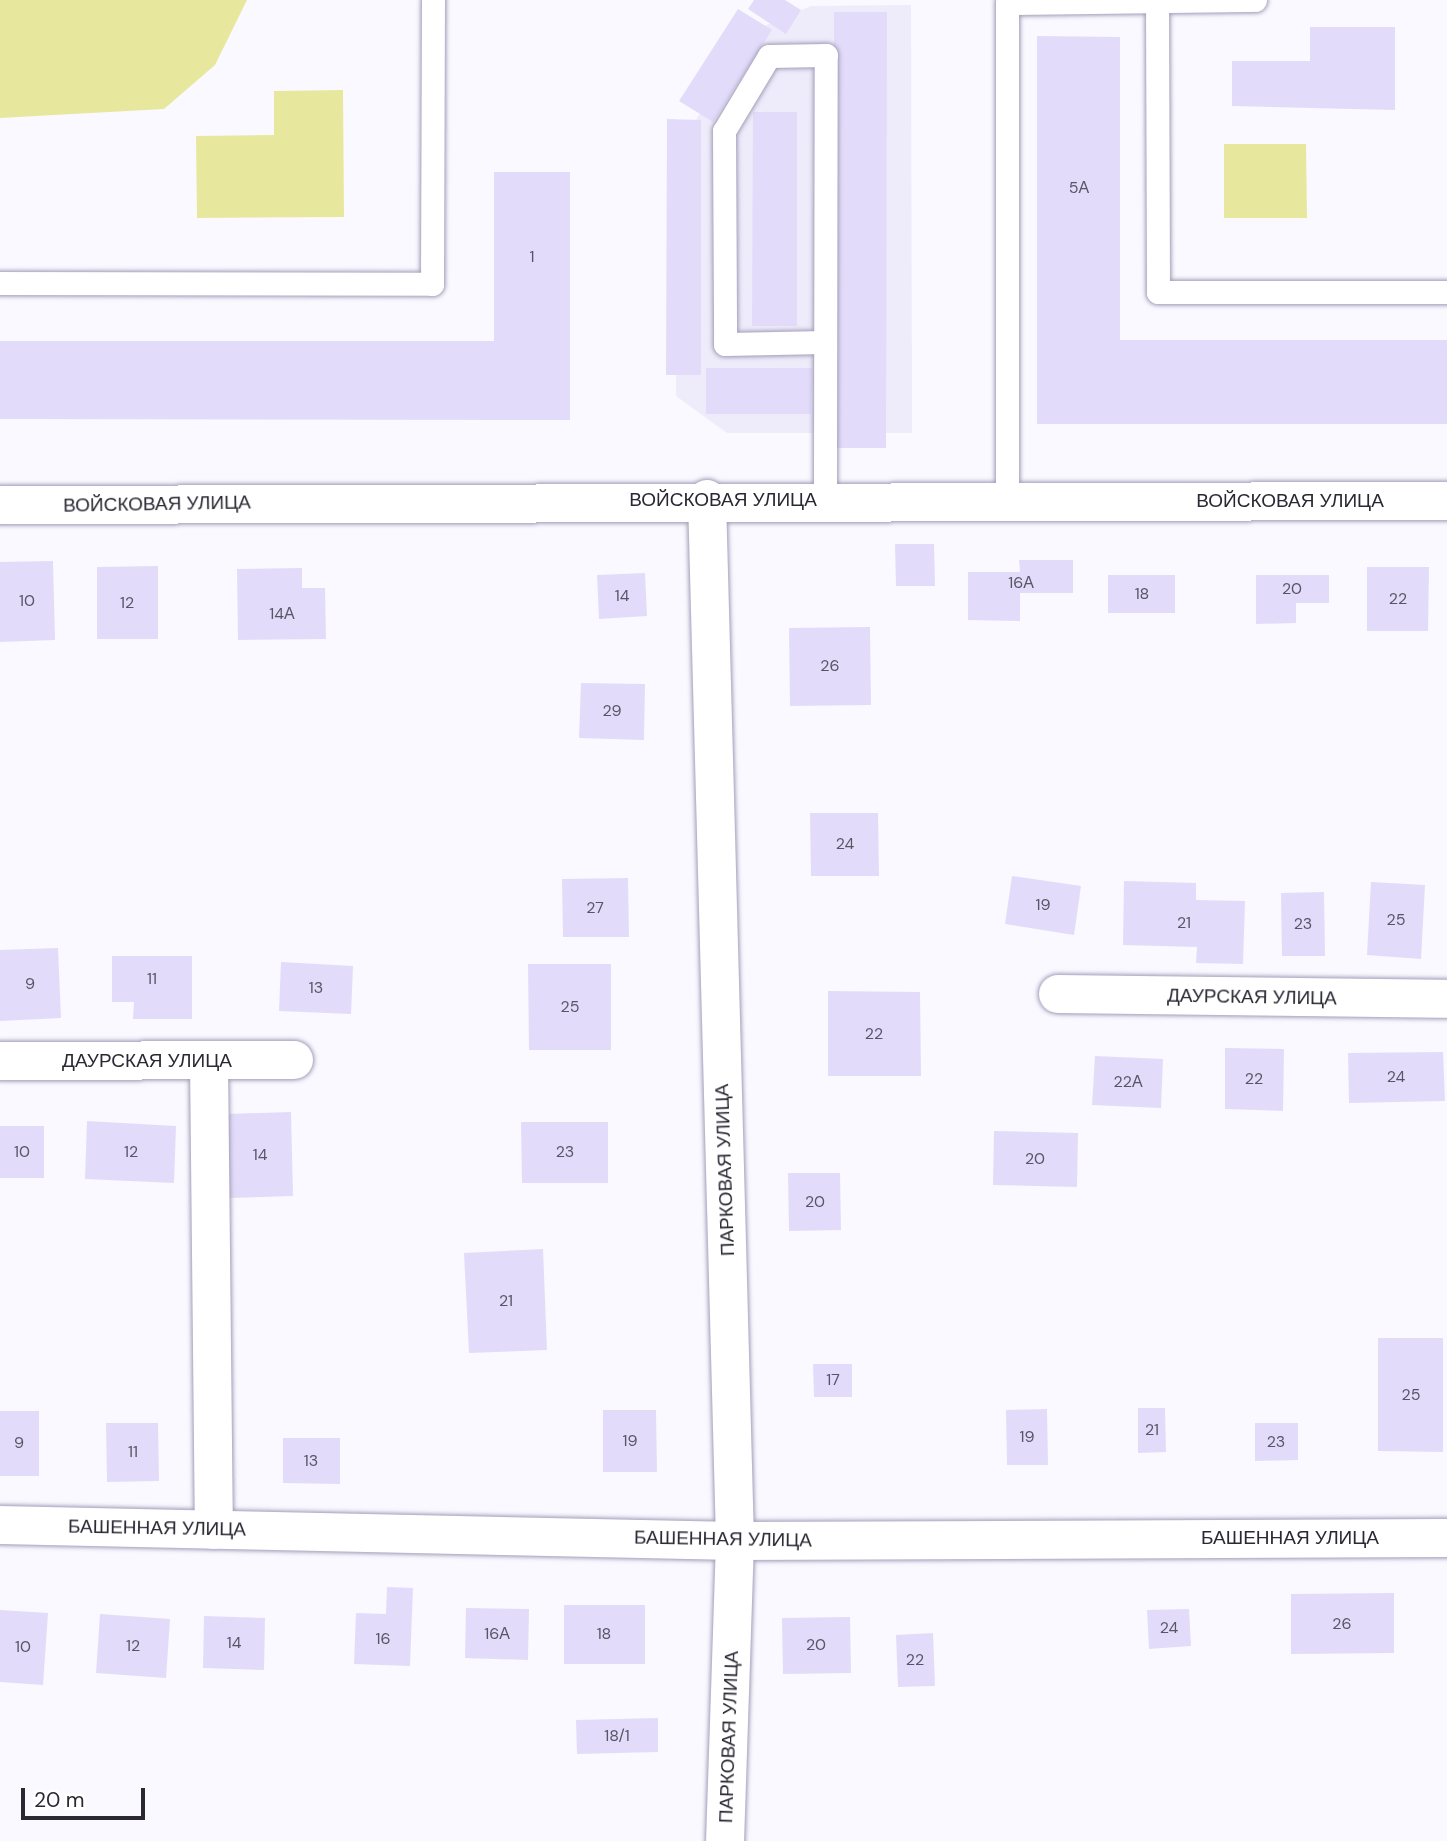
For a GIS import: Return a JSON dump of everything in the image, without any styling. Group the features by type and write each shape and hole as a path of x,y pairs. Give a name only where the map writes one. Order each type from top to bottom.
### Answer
{"street":[{"name":"ВОЙСКОВАЯ УЛИЦА","path":"0,506 707,499 1007,503 1447,501"},
{"name":"ПАРКОВАЯ УЛИЦА","path":"707,499 735,1541 725,1841"},
{"name":"ДАУРСКАЯ УЛИЦА","path":"1058,994 1447,999"},
{"name":"ДАУРСКАЯ УЛИЦА","path":"0,1061 294,1060"},
{"path":"209,1061 214,1530"},
{"name":"БАШЕННАЯ УЛИЦА","path":"0,1525 735,1541 1447,1538"}],"lane":[{"path":"0,283 432,284 433,0"},
{"path":"1007,503 1007,3 1255,0"},
{"path":"1157,1 1158,292 1447,292"},
{"path":"825,342 725,344 724,131 769,56 826,55 825,500"}],"shaded area":[{"path":"911,5 912,433 727,433 676,396 675,155 748,33 811,6"}],"green space":[{"path":"0,0 247,0 215,65 164,109 0,118"},
{"path":"343,90 344,217 197,218 196,136 274,135 274,91"},
{"path":"1224,144 1306,144 1307,218 1224,218"}],"building":[{"path":"754,0 785,0 801,10 786,34 748,9"},
{"path":"738,9 772,30 713,122 679,101"},
{"path":"834,12 887,12 886,448 833,448"},
{"path":"1310,27 1395,27 1395,110 1232,106 1232,61 1310,61"},
{"path":"1037,36 1120,37 1120,340 1447,340 1447,424 1037,424"},
{"path":"753,112 797,112 797,326 752,326"},
{"path":"667,119 701,120 701,375 666,375"},
{"path":"494,172 570,172 570,420 0,419 0,341 494,341"},
{"path":"706,368 812,368 811,414 706,414"},
{"path":"895,544 934,544 935,586 896,586"},
{"path":"1019,560 1073,560 1073,593 1020,593 1020,621 968,620 968,572 1020,572"},
{"path":"53,561 55,640 0,642 0,562"},
{"path":"158,566 158,639 97,639 97,567"},
{"path":"1367,567 1429,567 1428,631 1367,631"},
{"path":"302,568 302,588 325,588 326,639 238,640 237,569"},
{"path":"645,573 647,616 599,619 597,575"},
{"path":"1108,575 1175,575 1175,613 1108,613"},
{"path":"1256,575 1329,575 1329,603 1296,603 1296,623 1256,624"},
{"path":"870,627 871,705 790,706 789,628"},
{"path":"581,683 645,684 644,740 579,738"},
{"path":"810,813 878,813 879,876 811,876"},
{"path":"1012,876 1081,886 1074,935 1005,924"},
{"path":"628,878 629,937 563,937 562,879"},
{"path":"1124,881 1196,883 1196,900 1245,901 1243,964 1196,963 1197,947 1123,945"},
{"path":"1371,882 1425,885 1421,959 1367,955"},
{"path":"1324,892 1325,956 1282,956 1281,893"},
{"path":"58,948 61,1018 0,1021 0,950"},
{"path":"112,956 192,956 192,1019 133,1019 134,1002 112,1002"},
{"path":"281,962 353,966 351,1014 279,1011"},
{"path":"528,964 611,964 611,1050 529,1050"},
{"path":"828,991 920,992 921,1076 828,1076"},
{"path":"1225,1048 1284,1049 1283,1111 1225,1109"},
{"path":"1443,1052 1445,1101 1349,1103 1348,1053"},
{"path":"1095,1056 1163,1059 1161,1108 1092,1105"},
{"path":"291,1112 293,1196 229,1198 227,1114"},
{"path":"87,1121 176,1126 174,1183 85,1179"},
{"path":"521,1122 608,1122 608,1183 522,1183"},
{"path":"0,1126 44,1126 44,1178 0,1178"},
{"path":"994,1131 1078,1133 1077,1187 993,1185"},
{"path":"788,1173 840,1173 841,1230 789,1231"},
{"path":"543,1249 547,1350 469,1353 464,1253"},
{"path":"1378,1338 1443,1338 1443,1452 1378,1451"},
{"path":"813,1364 852,1364 852,1397 814,1397"},
{"path":"1138,1408 1165,1408 1166,1452 1138,1453"},
{"path":"1047,1409 1048,1465 1007,1465 1006,1410"},
{"path":"603,1410 656,1410 657,1472 603,1472"},
{"path":"0,1411 39,1411 39,1476 0,1476"},
{"path":"106,1423 158,1423 159,1481 107,1482"},
{"path":"1255,1423 1298,1423 1298,1460 1255,1461"},
{"path":"283,1438 340,1438 340,1484 283,1483"},
{"path":"387,1587 413,1588 410,1666 354,1664 356,1613 386,1614"},
{"path":"1394,1593 1394,1653 1291,1654 1291,1594"},
{"path":"564,1605 645,1605 645,1664 564,1664"},
{"path":"466,1608 529,1609 528,1660 465,1658"},
{"path":"1189,1609 1191,1646 1149,1649 1147,1610"},
{"path":"0,1610 48,1613 43,1685 0,1682"},
{"path":"100,1614 170,1619 166,1678 96,1673"},
{"path":"204,1616 265,1618 264,1670 203,1668"},
{"path":"850,1617 851,1673 783,1674 782,1618"},
{"path":"933,1633 935,1686 898,1687 896,1635"},
{"path":"658,1718 658,1752 577,1754 576,1720"}]}
